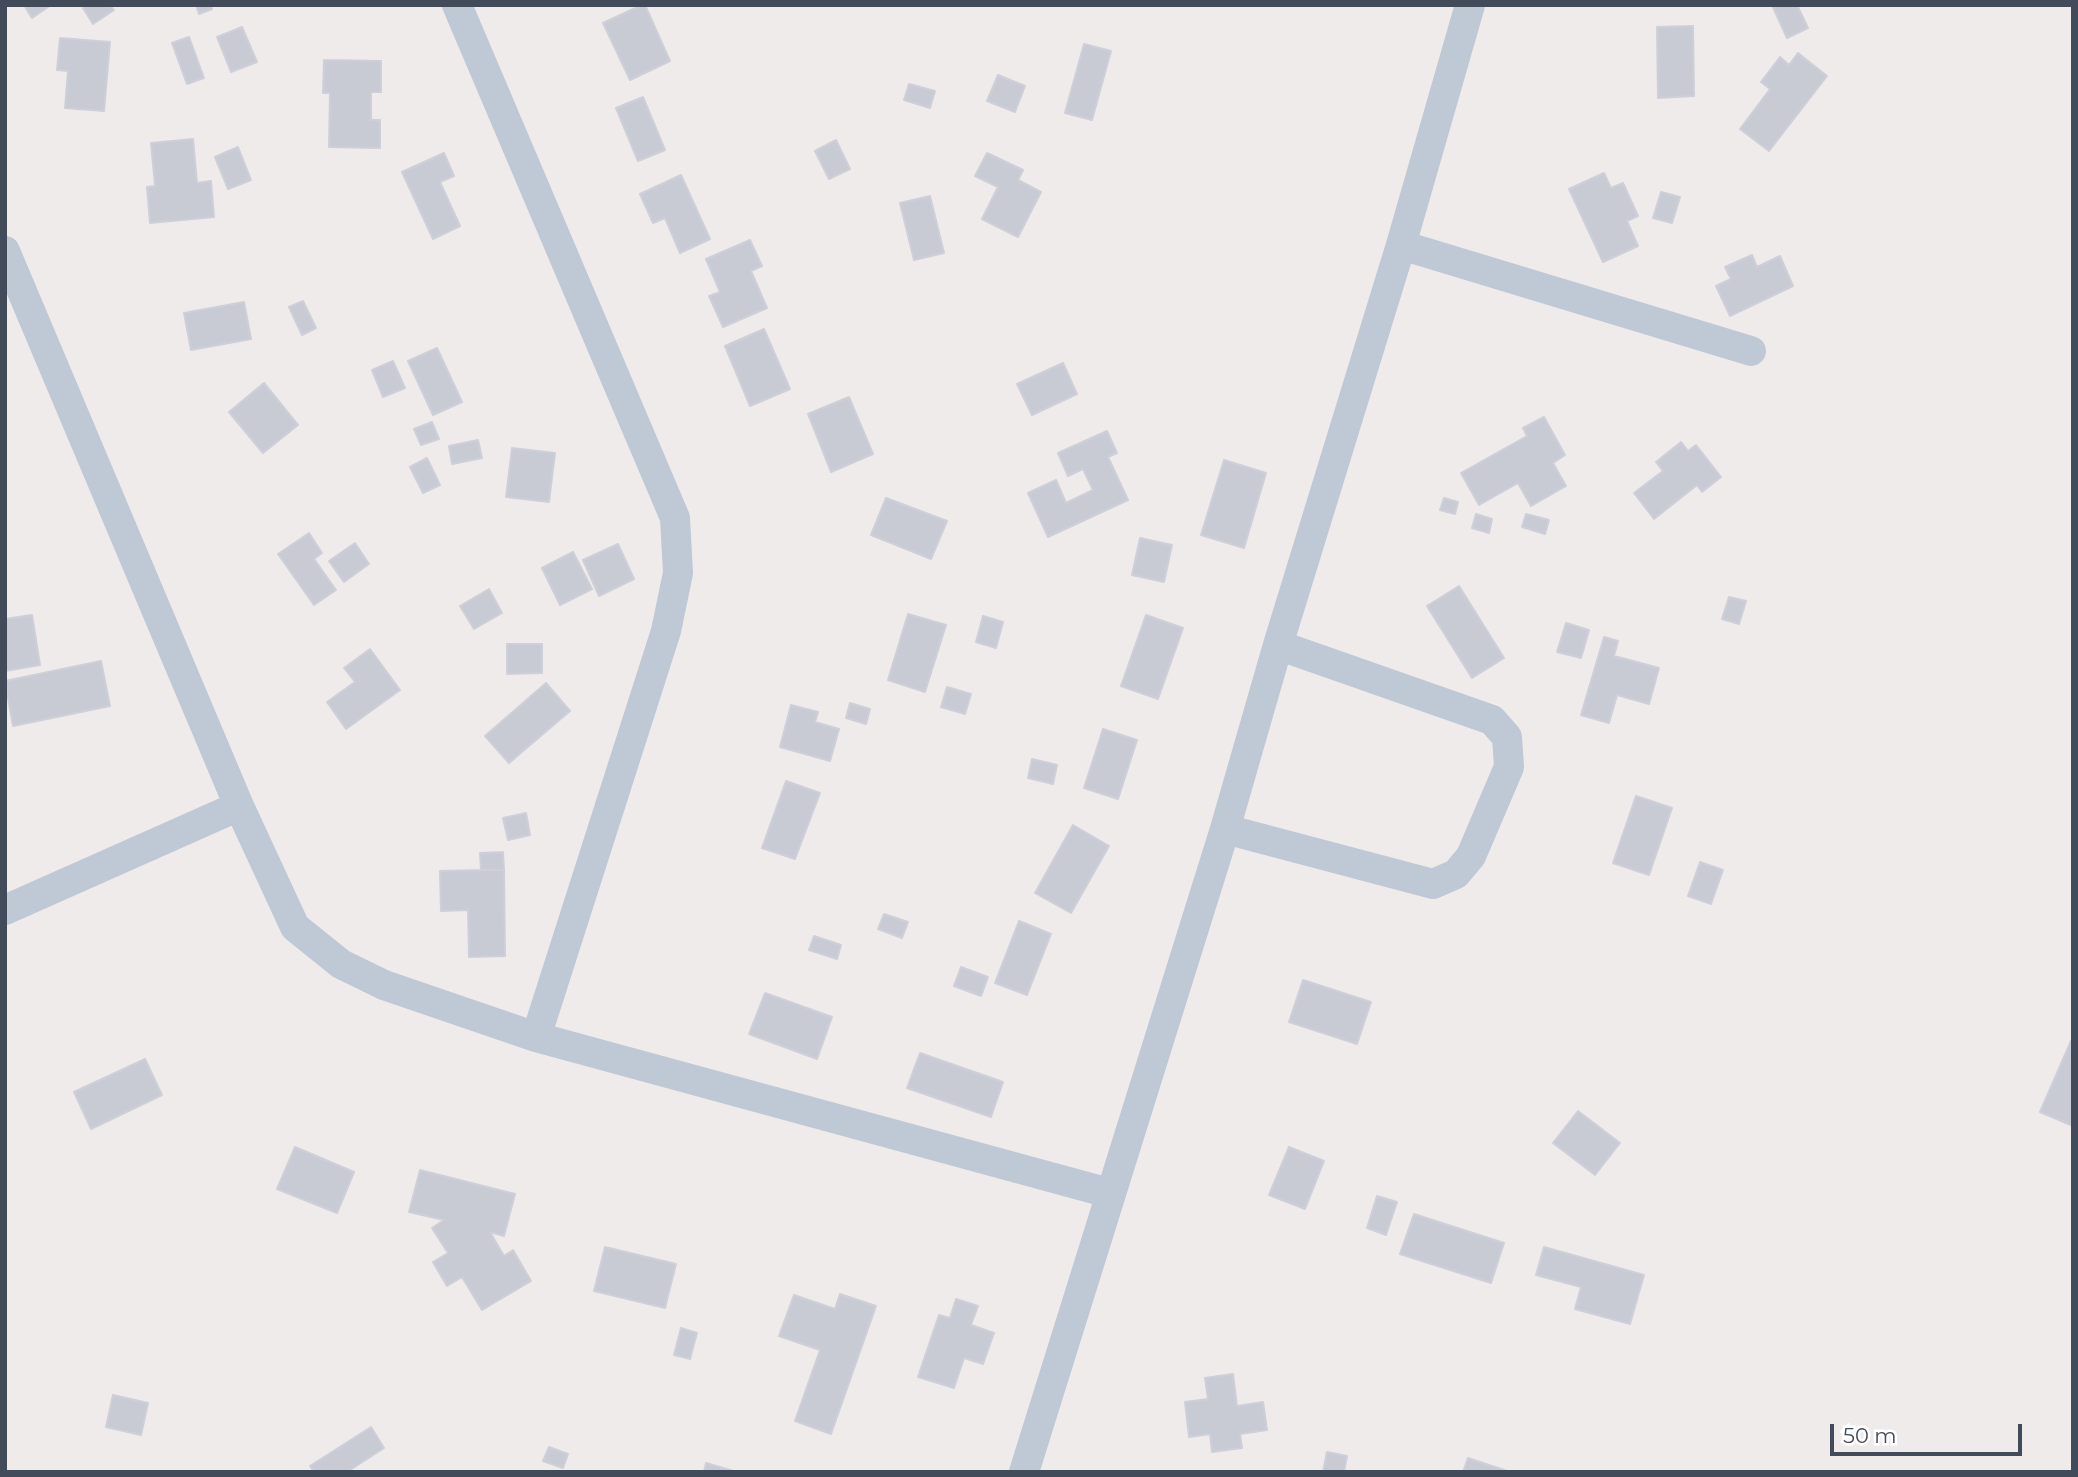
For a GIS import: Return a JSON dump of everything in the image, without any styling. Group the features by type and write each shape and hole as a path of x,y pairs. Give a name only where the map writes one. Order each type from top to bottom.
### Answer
{"street":[{"path":"457,5 675,518 678,573 666,631 536,1037"},
{"path":"1024,1472 1225,829 1278,645 1401,245 1461,7"},
{"path":"1401,245 1751,351"},
{"path":"5,251 239,806 295,927 341,964 384,985 536,1037 1110,1194"},
{"path":"1225,829 1433,884 1456,874 1471,856 1509,767 1507,737 1492,720 1278,645"},
{"path":"5,910 239,806"}],"building":[{"path":"24,5 51,5 32,18"},
{"path":"87,5 110,5 114,10 93,24 83,8"},
{"path":"196,5 211,5 212,9 199,14"},
{"path":"645,5 670,61 630,80 603,23"},
{"path":"1772,5 1797,5 1808,28 1787,38"},
{"path":"1693,26 1694,96 1658,98 1657,27"},
{"path":"242,27 257,62 231,72 217,37"},
{"path":"189,37 204,78 187,84 172,43"},
{"path":"60,38 110,42 104,111 65,108 68,71 57,70"},
{"path":"1084,44 1111,51 1092,120 1065,113"},
{"path":"1798,53 1827,76 1769,151 1740,129 1770,89 1761,82 1780,57 1789,65"},
{"path":"324,60 381,61 381,92 371,92 371,120 380,120 380,148 329,147 330,93 323,93"},
{"path":"998,75 1025,86 1015,112 987,101"},
{"path":"909,84 935,91 930,108 904,100"},
{"path":"643,97 665,150 638,161 616,108"},
{"path":"193,139 197,183 211,181 214,217 150,223 147,187 155,186 151,143"},
{"path":"836,140 850,169 829,179 815,151"},
{"path":"238,147 251,180 228,189 215,157"},
{"path":"444,153 454,176 440,182 460,226 433,239 402,172"},
{"path":"987,153 1023,170 1018,180 1041,192 1018,237 982,219 998,187 975,176"},
{"path":"1604,173 1611,188 1623,183 1638,216 1627,221 1638,246 1603,262 1569,189"},
{"path":"681,175 710,239 680,253 665,218 653,223 640,194"},
{"path":"1661,192 1680,197 1672,223 1653,218"},
{"path":"930,196 944,253 914,260 900,203"},
{"path":"750,240 762,266 751,271 767,308 723,327 709,296 720,292 706,259"},
{"path":"1752,255 1757,267 1780,256 1793,286 1730,316 1716,286 1731,279 1725,267"},
{"path":"303,301 316,328 302,335 289,307"},
{"path":"244,302 251,339 191,350 184,313"},
{"path":"764,329 790,389 750,406 725,346"},
{"path":"437,348 462,402 433,415 408,361"},
{"path":"393,361 405,388 383,397 372,370"},
{"path":"1063,363 1077,394 1032,415 1017,384"},
{"path":"264,383 298,425 263,453 229,412"},
{"path":"849,397 873,454 831,472 808,414"},
{"path":"1544,417 1565,455 1553,463 1566,486 1531,506 1518,483 1479,505 1461,473 1527,436 1523,428"},
{"path":"432,422 439,439 421,445 414,429"},
{"path":"1107,431 1117,453 1108,457 1128,500 1048,537 1028,493 1056,480 1066,503 1093,490 1083,469 1068,476 1058,453"},
{"path":"478,440 482,458 452,464 449,446"},
{"path":"1681,442 1688,451 1696,445 1721,477 1702,492 1697,485 1654,519 1634,493 1663,471 1656,462"},
{"path":"512,448 555,453 549,502 506,497"},
{"path":"427,458 440,485 423,493 410,467"},
{"path":"1224,460 1266,473 1244,548 1201,535"},
{"path":"886,498 947,521 931,559 871,535"},
{"path":"1444,498 1458,502 1455,514 1440,510"},
{"path":"1476,514 1492,519 1489,533 1472,528"},
{"path":"1526,514 1549,520 1545,534 1522,527"},
{"path":"309,533 322,553 314,559 336,590 314,605 278,554"},
{"path":"1140,538 1172,545 1164,582 1132,575"},
{"path":"355,543 369,564 344,582 329,561"},
{"path":"618,544 634,579 599,596 583,560"},
{"path":"573,552 592,589 560,605 542,568"},
{"path":"1459,586 1504,658 1472,678 1427,606"},
{"path":"489,589 502,613 474,629 460,606"},
{"path":"1729,597 1746,601 1739,624 1722,619"},
{"path":"908,614 946,625 925,692 888,680"},
{"path":"32,615 40,665 5,671 5,619"},
{"path":"1146,615 1183,628 1158,699 1121,686"},
{"path":"983,616 1003,622 996,648 976,642"},
{"path":"1566,623 1589,630 1581,658 1557,652"},
{"path":"1604,637 1618,641 1614,656 1659,668 1649,704 1617,695 1609,723 1581,715"},
{"path":"507,644 542,644 542,673 507,674"},
{"path":"370,649 400,690 346,729 327,702 355,682 344,668"},
{"path":"101,661 110,706 13,726 5,681"},
{"path":"546,683 570,711 509,763 485,736"},
{"path":"947,687 971,694 965,714 941,707"},
{"path":"850,703 870,709 866,724 846,718"},
{"path":"791,705 818,712 815,722 839,729 830,761 780,747"},
{"path":"1103,729 1137,740 1118,799 1084,788"},
{"path":"1032,759 1057,765 1053,784 1028,778"},
{"path":"786,781 820,793 795,859 762,848"},
{"path":"1636,796 1672,808 1649,875 1613,863"},
{"path":"526,813 530,835 508,840 503,818"},
{"path":"1073,825 1109,846 1071,913 1035,893"},
{"path":"503,852 504,870 481,870 480,853"},
{"path":"1700,862 1723,870 1711,904 1688,896"},
{"path":"504,870 505,956 469,957 468,910 441,911 440,871"},
{"path":"884,914 908,922 902,938 878,929"},
{"path":"1019,921 1051,934 1027,995 995,983"},
{"path":"814,936 841,945 837,959 809,950"},
{"path":"961,967 988,977 981,996 954,986"},
{"path":"1303,980 1371,1002 1357,1044 1289,1022"},
{"path":"765,993 832,1017 817,1059 749,1034"},
{"path":"2073,1041 2073,1126 2040,1112"},
{"path":"920,1053 1003,1082 991,1117 907,1088"},
{"path":"145,1059 162,1095 91,1129 74,1092"},
{"path":"1578,1111 1620,1143 1595,1175 1553,1143"},
{"path":"295,1147 354,1172 337,1213 277,1189"},
{"path":"1289,1147 1324,1161 1305,1209 1269,1195"},
{"path":"420,1170 515,1194 504,1236 490,1232 504,1256 513,1250 531,1281 482,1310 462,1277 447,1286 433,1262 448,1253 432,1228 444,1220 409,1212"},
{"path":"1377,1196 1397,1202 1386,1235 1367,1228"},
{"path":"1414,1214 1504,1243 1491,1283 1400,1254"},
{"path":"605,1247 676,1264 665,1308 594,1291"},
{"path":"1544,1247 1644,1275 1630,1324 1575,1309 1581,1287 1536,1275"},
{"path":"840,1294 876,1306 831,1434 795,1421 820,1350 779,1336 794,1295 835,1309"},
{"path":"956,1299 978,1306 971,1325 994,1333 983,1364 964,1358 954,1388 918,1377 939,1315 950,1318"},
{"path":"681,1328 697,1333 690,1359 674,1355"},
{"path":"1233,1374 1237,1406 1263,1402 1267,1430 1240,1434 1242,1448 1212,1452 1210,1434 1189,1437 1185,1402 1208,1399 1205,1378"},
{"path":"113,1395 148,1403 141,1435 106,1427"},
{"path":"371,1427 384,1448 347,1472 314,1472 310,1466"},
{"path":"549,1447 568,1454 563,1468 543,1461"},
{"path":"1327,1452 1347,1456 1344,1472 1323,1472"},
{"path":"1468,1458 1510,1472 1463,1472"},
{"path":"706,1463 737,1472 704,1472"}]}
